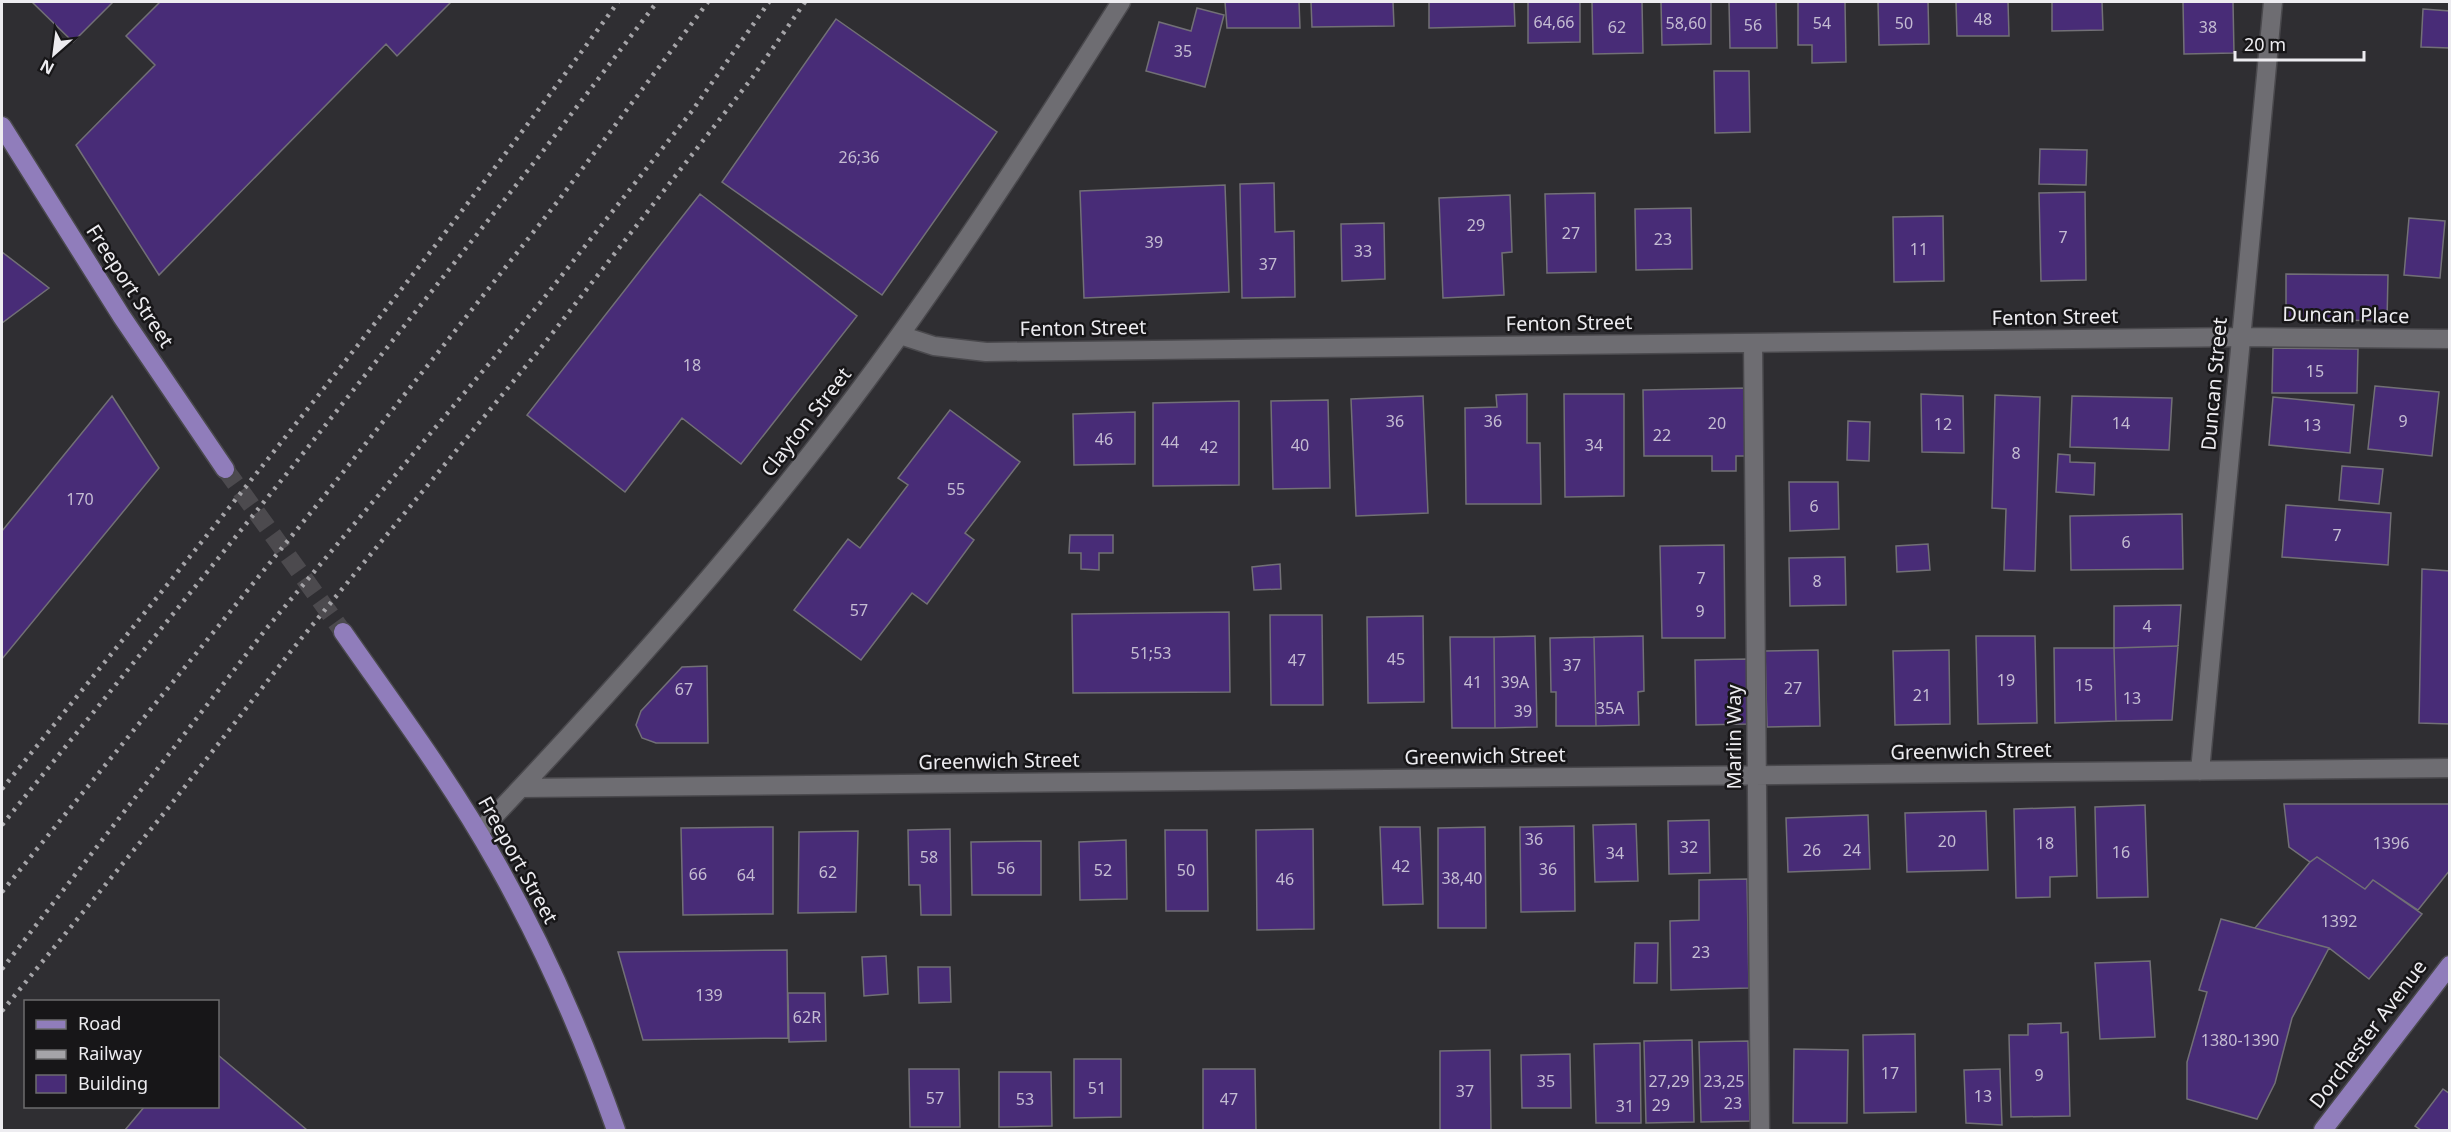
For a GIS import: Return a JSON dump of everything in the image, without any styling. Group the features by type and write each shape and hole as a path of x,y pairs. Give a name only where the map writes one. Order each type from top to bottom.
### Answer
{"main road":[{"name":"Freeport Street","path":"2,126 122,317 225,469"},
{"name":"Freeport Street","path":"343,633 479,832 520,906 571,1014 616,1131"},
{"name":"Dorchester Avenue","path":"2323,1131 2450,965"}],"street":[{"name":"Clayton Street","path":"479,832 521,789 723,563 800,468 900,335 1017,164 1121,2"},
{"name":"Duncan Street","path":"2200,771 2273,2"},
{"name":"Fenton Street","path":"900,335 934,346 986,352 2241,337"},
{"name":"Duncan Place","path":"2241,337 2450,339"},
{"name":"Marlin Way","path":"1753,343 1760,1131"},
{"name":"Greenwich Street","path":"521,789 2450,768"}],"building":[{"path":"32,2 113,2 73,42"},
{"path":"160,2 451,2 397,56 386,44 159,275 76,145 155,65 126,36"},
{"path":"1225,2 1299,2 1300,28 1227,28"},
{"path":"1311,2 1393,2 1394,26 1312,27"},
{"path":"1429,2 1514,2 1515,26 1429,28"},
{"path":"1528,2 1580,2 1580,42 1528,43"},
{"path":"1592,2 1642,2 1643,53 1593,54"},
{"path":"1661,2 1711,2 1711,44 1662,45"},
{"path":"1729,2 1776,2 1777,48 1730,48"},
{"path":"1798,2 1845,2 1846,62 1812,63 1812,45 1798,45"},
{"path":"1878,2 1928,2 1929,44 1879,45"},
{"path":"1956,2 2008,2 2009,36 1957,36"},
{"path":"2052,2 2102,2 2103,30 2052,31"},
{"path":"2183,2 2233,2 2234,53 2184,54"},
{"path":"1197,8 1224,15 1205,87 1146,71 1159,22 1191,31"},
{"path":"2423,9 2450,11 2450,48 2421,47"},
{"path":"836,19 997,132 882,295 722,182"},
{"path":"1714,71 1749,71 1750,132 1715,133"},
{"path":"2040,149 2087,150 2086,185 2039,184"},
{"path":"1274,183 1275,232 1294,231 1295,297 1242,298 1240,184"},
{"path":"1225,185 1229,292 1084,298 1080,191"},
{"path":"2085,192 2086,280 2041,281 2039,193"},
{"path":"1595,193 1596,272 1547,273 1545,194"},
{"path":"700,194 857,316 741,464 682,418 625,492 527,415"},
{"path":"1510,195 1512,252 1502,253 1504,295 1443,298 1439,198"},
{"path":"1691,208 1692,269 1636,270 1635,209"},
{"path":"1943,216 1944,281 1894,282 1893,217"},
{"path":"2409,218 2445,221 2440,278 2404,275"},
{"path":"1384,223 1385,279 1342,281 1341,224"},
{"path":"2,252 49,288 2,323"},
{"path":"2286,274 2388,275 2387,321 2286,319"},
{"path":"2273,348 2358,349 2357,393 2272,393"},
{"path":"2375,386 2439,392 2432,456 2368,449"},
{"path":"1747,388 1748,456 1736,456 1736,471 1712,471 1712,456 1644,456 1643,390"},
{"path":"1527,394 1527,443 1540,443 1541,504 1466,504 1465,408 1497,407 1496,395"},
{"path":"1564,394 1624,394 1624,496 1565,497"},
{"path":"1921,394 1963,396 1964,453 1922,452"},
{"path":"1995,395 2040,397 2035,571 2004,570 2006,509 1992,508"},
{"path":"112,396 159,468 2,659 2,531"},
{"path":"1423,396 1428,513 1356,516 1351,399"},
{"path":"2072,396 2172,398 2169,450 2070,447"},
{"path":"2273,397 2354,405 2350,453 2269,445"},
{"path":"1328,400 1330,488 1273,489 1271,401"},
{"path":"1239,401 1239,485 1153,486 1153,403"},
{"path":"950,410 1020,462 965,533 974,540 927,604 912,593 861,660 794,610 848,539 860,548 908,485 898,478"},
{"path":"1135,412 1135,464 1074,465 1073,414"},
{"path":"1848,421 1870,422 1869,461 1847,460"},
{"path":"2058,454 2070,455 2070,462 2095,463 2094,495 2056,492"},
{"path":"2342,466 2383,469 2379,504 2339,500"},
{"path":"1789,482 1838,482 1839,529 1790,531"},
{"path":"2286,505 2391,513 2388,565 2282,557"},
{"path":"2182,514 2183,569 2071,570 2070,516"},
{"path":"1070,535 1113,535 1113,553 1099,553 1099,570 1081,569 1081,553 1069,553"},
{"path":"1928,544 1930,570 1897,572 1896,546"},
{"path":"1724,545 1725,638 1662,638 1660,546"},
{"path":"1845,557 1846,605 1790,606 1789,558"},
{"path":"1280,564 1281,589 1254,590 1252,567"},
{"path":"2422,569 2450,571 2450,724 2419,723"},
{"path":"2181,605 2178,646 2114,648 2114,606"},
{"path":"1229,612 1230,692 1073,693 1072,614"},
{"path":"1270,615 1322,615 1323,705 1271,705"},
{"path":"1423,616 1424,702 1368,703 1367,617"},
{"path":"1535,636 1537,727 1495,728 1494,637"},
{"path":"1643,636 1644,691 1638,692 1639,725 1596,726 1594,637"},
{"path":"1976,636 2035,636 2037,723 1978,724"},
{"path":"1450,637 1494,637 1495,728 1452,728"},
{"path":"1594,637 1596,726 1556,726 1556,692 1551,692 1550,638"},
{"path":"2178,646 2172,720 2116,721 2114,648"},
{"path":"2054,648 2114,648 2116,721 2055,723"},
{"path":"1818,650 1820,726 1767,727 1765,651"},
{"path":"1949,650 1950,724 1895,725 1893,651"},
{"path":"1748,659 1748,724 1696,725 1695,660"},
{"path":"707,666 708,743 656,743 642,738 636,725 641,711 682,667"},
{"path":"2284,804 2450,804 2450,870 2418,910 2373,880 2365,889 2317,857 2310,862 2289,847"},
{"path":"2145,805 2148,897 2097,898 2095,807"},
{"path":"2075,807 2077,876 2050,877 2050,897 2016,898 2014,809"},
{"path":"1986,811 1988,870 1907,872 1905,813"},
{"path":"1868,815 1870,869 1788,872 1786,818"},
{"path":"1709,820 1710,873 1669,874 1668,821"},
{"path":"1636,824 1638,881 1595,882 1593,825"},
{"path":"1574,826 1575,911 1521,912 1520,827"},
{"path":"773,827 773,914 683,915 681,828"},
{"path":"1380,827 1420,827 1423,904 1383,905"},
{"path":"1485,827 1486,928 1438,928 1438,828"},
{"path":"950,829 951,915 921,915 920,885 909,885 908,830"},
{"path":"1313,829 1314,929 1257,930 1256,830"},
{"path":"1165,830 1207,830 1208,911 1166,911"},
{"path":"858,831 856,912 798,913 799,832"},
{"path":"1126,840 1127,899 1080,900 1079,842"},
{"path":"1041,841 1041,895 972,895 971,842"},
{"path":"2317,857 2365,889 2373,880 2422,914 2369,979 2329,948 2255,928 2310,862"},
{"path":"1747,879 1749,988 1671,990 1670,921 1699,920 1699,880"},
{"path":"2221,919 2329,948 2292,1018 2275,1083 2257,1119 2187,1099 2187,1062 2207,992 2199,990"},
{"path":"1635,943 1658,943 1657,983 1634,983"},
{"path":"787,950 788,1038 643,1040 618,952"},
{"path":"886,956 888,994 864,996 862,957"},
{"path":"2150,961 2155,1037 2100,1039 2095,963"},
{"path":"918,967 950,967 951,1002 919,1003"},
{"path":"788,993 825,993 826,1041 789,1042"},
{"path":"2061,1023 2061,1033 2068,1032 2070,1116 2011,1117 2009,1035 2028,1035 2028,1024"},
{"path":"1915,1034 1916,1112 1864,1113 1863,1035"},
{"path":"1692,1040 1694,1122 1646,1123 1644,1041"},
{"path":"1748,1041 1750,1121 1701,1122 1699,1042"},
{"path":"1640,1043 1641,1123 1596,1123 1594,1044"},
{"path":"1794,1049 1848,1050 1847,1123 1793,1123"},
{"path":"1490,1050 1491,1130 1440,1130 1440,1051"},
{"path":"1570,1054 1571,1108 1522,1108 1521,1055"},
{"path":"219,1056 307,1130 125,1130 143,1108 219,1108"},
{"path":"1074,1059 1121,1059 1121,1117 1074,1118"},
{"path":"909,1069 959,1069 960,1127 910,1127"},
{"path":"1203,1069 1255,1069 1256,1130 1203,1130"},
{"path":"2000,1069 2002,1125 1966,1123 1964,1070"},
{"path":"999,1072 1051,1072 1052,1126 999,1127"},
{"path":"2443,1089 2450,1094 2450,1130 2421,1130 2415,1126"}],"tunnel":[{"path":"225,469 343,632"}],"railway":[{"path":"2,789 238,497 392,301 618,2"},
{"path":"2,825 293,466 540,155 657,2"},
{"path":"2,892 321,500 558,201 708,2"},
{"path":"2,969 266,629 540,303 692,111 769,2"},
{"path":"2,1011 165,812 291,651 540,349 752,78 805,2"}]}
